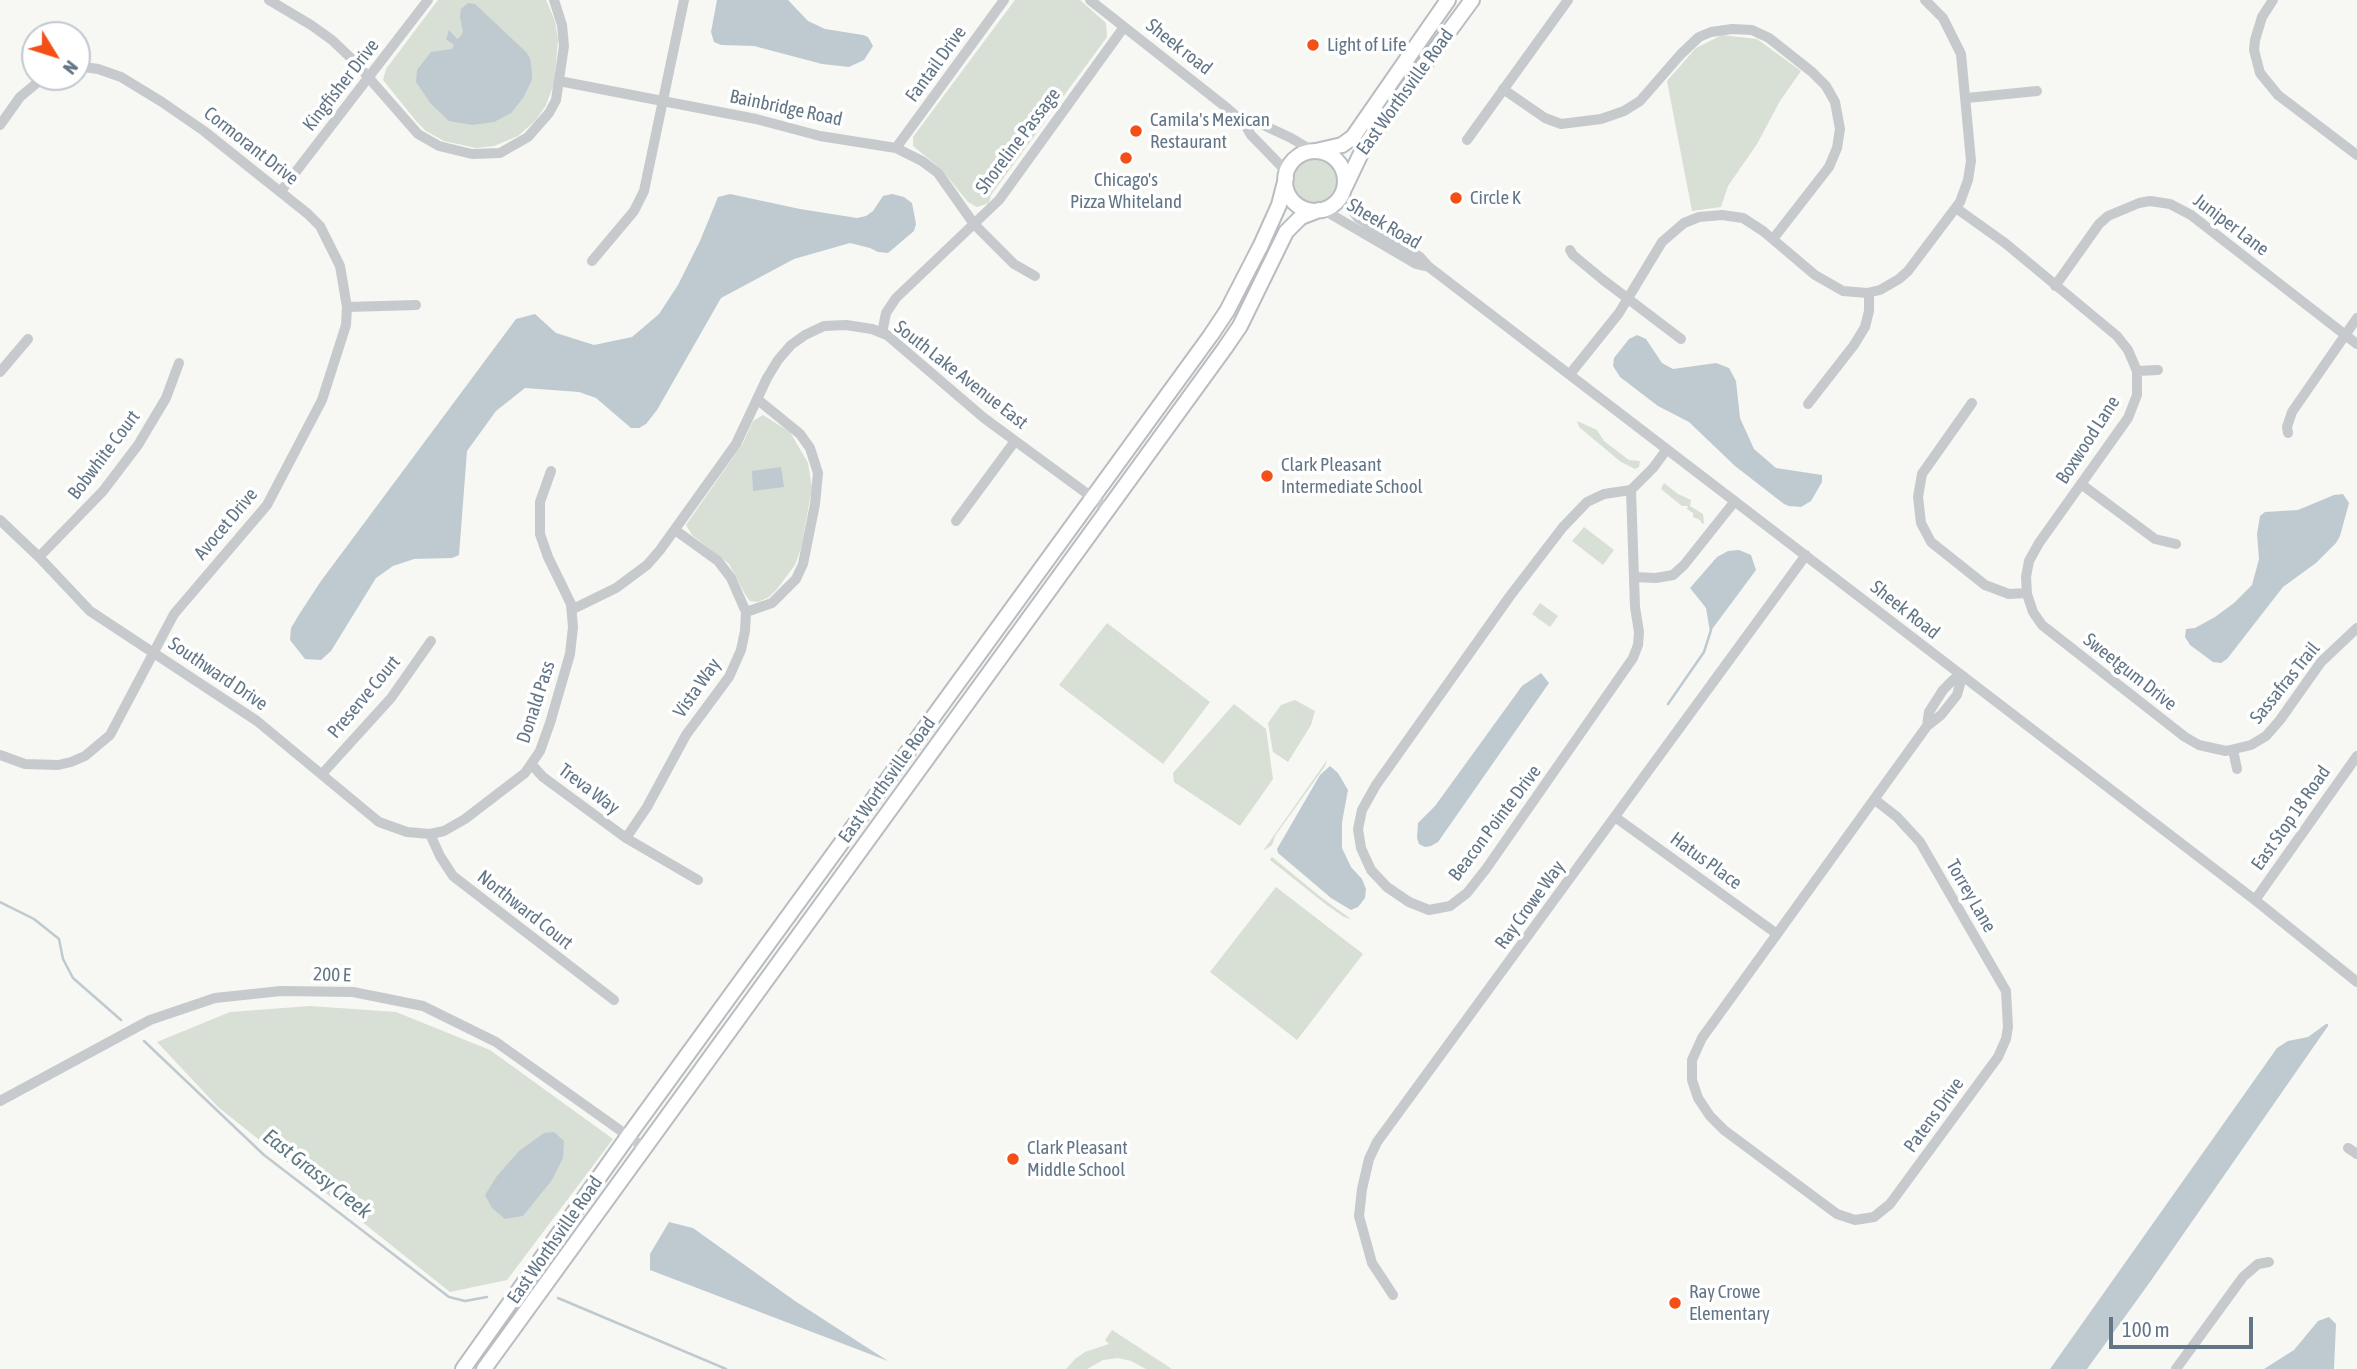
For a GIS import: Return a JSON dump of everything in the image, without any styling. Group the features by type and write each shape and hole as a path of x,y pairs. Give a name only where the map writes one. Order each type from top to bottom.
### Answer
{"main road":[{"name":"East Worthsville Road","path":"1314,151 1342,145 1353,137 1448,0"},
{"name":"East Worthsville Road","path":"1343,191 1364,147 1472,0"},
{"path":"1314,151 1325,152 1339,162 1345,178 1343,191 1336,202 1321,210 1310,210 1295,202 1289,195 1287,175 1292,162 1299,156 1314,151"},
{"name":"East Worthsville Road","path":"463,1369 629,1135 1227,312 1279,205 1287,175"},
{"name":"East Worthsville Road","path":"484,1369 1240,326 1286,232 1301,217 1321,210"}],"street":[{"path":"269,0 332,40 355,62 418,134 439,146 472,155 499,153 528,137 556,100 564,46 562,25 554,0"},
{"name":"Kingfisher Drive","path":"281,191 428,0"},
{"path":"592,261 634,211 644,191 684,0"},
{"name":"Fantail Drive","path":"896,148 1004,0"},
{"name":"Sheek road","path":"1090,0 1244,123 1251,135 1287,175"},
{"path":"1467,140 1568,0"},
{"path":"1570,374 1628,300 1662,242 1684,223 1712,214 1732,216 1753,224 1832,287 1854,293 1869,293 1899,279 1956,208 1968,180 1971,161 1964,65 1958,44 1943,18 1925,0"},
{"path":"2273,0 2262,17 2255,40 2254,50 2260,73 2278,94 2357,155"},
{"name":"Shoreline Passage","path":"882,333 886,313 896,298 999,200 1124,27"},
{"path":"1503,89 1545,118 1561,124 1579,123 1613,115 1634,105 1647,94 1690,44 1711,32 1742,29 1769,38 1826,86 1835,102 1840,129 1837,148 1829,167 1773,239"},
{"name":"Cormorant Drive","path":"91,68 121,76 204,131 281,191 320,226 340,266 347,307"},
{"name":"Bainbridge Road","path":"559,81 755,119 820,136 896,148 922,161 938,173 974,224 1014,264 1035,276"},
{"path":"0,125 27,91"},
{"path":"1967,98 2037,91"},
{"name":"Sheek road","path":"1244,123 1259,123 1314,151"},
{"name":"Sheek Road","path":"1343,191 1358,218 1420,257 1429,267 2255,900 2357,982"},
{"name":"Juniper Lane","path":"2055,286 2099,224 2108,216 2138,203 2170,204 2190,215 2357,344"},
{"path":"1956,208 1998,238 2117,336 2128,350 2137,371 2158,369"},
{"name":"Sheek Road","path":"1321,210 1416,264 1429,267"},
{"path":"1570,250 1584,265 1681,339"},
{"path":"1808,404 1865,327 1869,311 1869,293"},
{"path":"347,307 416,305"},
{"name":"Avocet Drive","path":"0,755 25,764 42,766 71,762 99,747 110,735 174,614 267,505 322,400 346,325 347,307"},
{"path":"2288,433 2287,427 2292,412 2357,318"},
{"name":"South Lake Avenue East","path":"573,609 616,588 660,550 736,444 766,378 778,360 804,335 824,326 846,324 882,333 984,418 1108,509"},
{"path":"0,372 28,339"},
{"name":"Bobwhite Court","path":"39,556 103,491 138,445 166,398 179,363"},
{"name":"Boxwood Lane","path":"2027,593 2028,568 2034,551 2132,410 2137,395 2137,371"},
{"path":"675,530 718,561 738,591 746,612 772,603 796,579 803,564 808,540 818,473 810,448 800,434 757,399"},
{"path":"1972,402 1922,474 1918,497 1921,523 1931,542 1985,584 2009,594 2027,593"},
{"path":"956,521 1015,440"},
{"path":"1631,490 1667,449"},
{"path":"551,471 540,502 540,534 573,609"},
{"path":"2081,484 2155,539 2176,544"},
{"name":"Beacon Pointe Drive","path":"1631,490 1639,632 1633,658 1467,893 1450,906 1429,910 1409,902 1387,887 1371,870 1361,848 1358,829 1362,810 1376,785 1510,596 1563,527 1587,502 1604,494 1631,490"},
{"path":"1634,577 1656,578 1673,575 1735,501"},
{"name":"Southward Drive","path":"0,520 39,556 90,611 257,721 379,822 407,832 430,834"},
{"name":"Ray Crowe Way","path":"1393,1295 1372,1263 1359,1216 1369,1159 1377,1142 1806,555"},
{"name":"Sweetgum Drive","path":"2027,593 2033,612 2042,625 2185,737 2208,748 2233,750"},
{"name":"Donald Pass","path":"430,834 444,831 466,819 532,765 540,751 570,654 573,609"},
{"name":"Vista Way","path":"626,838 647,807 686,735 735,666 741,650 746,612"},
{"name":"Sassafras Trail","path":"2233,750 2251,745 2266,736 2321,662 2357,628"},
{"name":"Preserve Court","path":"322,774 391,698 431,641"},
{"path":"1777,934 1927,726 1929,712 1938,697 1954,679 1962,677"},
{"path":"2233,750 2237,769"},
{"name":"East Stop 18 Road","path":"2255,900 2357,756"},
{"name":"Treva Way","path":"532,765 544,777 626,838 698,880"},
{"name":"Torrey Lane","path":"1874,799 1897,817 1920,842 2006,991 2008,1027"},
{"name":"Hatus Place","path":"1615,817 1777,934"},
{"name":"Northward Court","path":"430,834 453,876 614,1000"},
{"name":"Patens Drive","path":"1777,934 1702,1038 1692,1060 1692,1080 1698,1098 1724,1130 1837,1214 1855,1220 1874,1217 1896,1196 1998,1057 2008,1027"},
{"name":"200 E","path":"0,1101 150,1020 215,998 281,991 353,992 423,1006 496,1042 645,1148"},
{"path":"2176,1369 2243,1277 2258,1264 2269,1262"}],"shaded area":[{"path":"438,0 546,0 555,21 558,40 554,84 546,105 536,120 518,136 494,146 476,148 444,141 426,131 417,122 383,80 386,69"},
{"path":"717,0 788,0 808,21 825,29 863,35 868,37 873,46 864,60 849,67 822,64 754,46 721,45 714,42 711,32"},
{"path":"1015,0 1080,0 1106,23 1107,37 991,195 989,203 977,207 968,202 941,169 913,146 913,137"},
{"path":"468,3 475,4 526,52 530,58 532,72 532,80 523,98 511,113 494,122 472,125 449,121 431,104 416,82 417,70 431,52 452,49 454,45 446,39 449,30 457,39 460,37 463,32 461,9"},
{"path":"1722,35 1757,39 1801,71 1728,186 1721,207 1692,211 1667,81 1696,48"},
{"path":"1315,159 1331,166 1338,182 1331,198 1315,205 1299,198 1292,182 1299,166"},
{"path":"730,194 857,218 873,211 883,196 892,194 904,197 912,203 916,224 914,231 888,253 850,243 794,259 721,298 657,410 646,424 639,428 631,428 596,398 579,392 525,388 496,411 467,451 459,555 452,558 414,559 393,566 376,578 331,651 321,660 305,659 290,640 291,628 300,613 516,319 535,314 556,333 594,345 632,337 659,314 678,285 718,197"},
{"path":"1637,335 1646,339 1662,363 1673,369 1716,363 1729,368 1736,381 1740,418 1754,449 1776,468 1822,475 1822,482 1811,501 1801,507 1784,504 1735,466 1689,422 1658,406 1620,377 1613,366 1614,358 1629,339"},
{"path":"763,415 790,432 808,463 812,488 801,548 795,565 769,597 758,602 750,601 729,564 692,535 686,525 743,443 753,421"},
{"path":"1577,421 1597,430 1604,441 1629,460 1640,461 1639,467 1635,469 1621,462 1579,427"},
{"path":"781,467 784,487 753,491 752,471"},
{"path":"1664,483 1691,500 1690,506 1703,514 1704,523 1693,517 1693,513 1687,509 1688,506 1682,506 1661,489"},
{"path":"2343,494 2349,503 2336,543 2316,563 2283,587 2227,659 2221,663 2213,662 2190,645 2185,637 2186,629 2195,628 2215,617 2252,585 2259,559 2257,534 2260,516 2265,512 2298,510"},
{"path":"1584,527 1614,550 1603,565 1572,541"},
{"path":"1739,550 1751,555 1756,570 1710,632 1706,608 1690,588 1717,557 1728,551"},
{"path":"1540,603 1558,616 1550,627 1532,614"},
{"path":"1107,623 1210,702 1163,764 1059,685"},
{"path":"1541,673 1549,683 1438,842 1425,847 1419,844 1418,823 1435,806 1522,686"},
{"path":"1295,700 1315,711 1311,725 1288,762 1273,752 1268,723 1281,705"},
{"path":"1234,704 1266,729 1273,779 1240,826 1174,782 1173,773"},
{"path":"1327,760 1275,836 1272,845 1263,851"},
{"path":"1330,766 1338,773 1348,790 1342,822 1342,848 1366,889 1365,898 1358,907 1351,910 1331,898 1278,853 1277,849 1320,775"},
{"path":"1272,857 1351,919 1328,906 1270,860"},
{"path":"1276,887 1363,954 1297,1040 1210,972"},
{"path":"310,1006 396,1012 490,1050 613,1139 507,1280 450,1292 218,1107 157,1042 230,1012"},
{"path":"2326,1024 2328,1026 2087,1369 2050,1369 2277,1048 2288,1041 2308,1037"},
{"path":"554,1132 564,1141 563,1158 552,1180 523,1216 505,1219 492,1208 485,1195 497,1176 519,1151 544,1133"},
{"path":"669,1222 693,1228 795,1301 888,1361 650,1270 650,1254"},
{"path":"2329,1317 2336,1324 2334,1369 2264,1369 2294,1350 2318,1321"},
{"path":"1112,1330 1172,1369 1146,1369 1118,1358 1103,1360 1087,1369 1066,1369 1085,1352 1109,1344 1105,1340"}],"waterway":[{"path":"1668,704 1704,652 1711,630"},
{"name":"East Grassy Creek","path":"0,902 34,919 59,939 63,959 73,978 121,1020"},
{"name":"East Grassy Creek","path":"144,1041 264,1155 449,1297 465,1301 487,1297"},
{"name":"East Grassy Creek","path":"558,1298 726,1369"}],"place":[{"name":"Light of Life","path":"1313,45"},
{"name":"Camila's Mexican Restaurant","path":"1136,131"},
{"name":"Chicago's Pizza Whiteland","path":"1126,158"},
{"name":"Circle K","path":"1456,198"},
{"name":"Clark Pleasant Intermediate School","path":"1267,476"},
{"name":"Clark Pleasant Middle School","path":"1013,1159"},
{"name":"Ray Crowe Elementary","path":"1675,1303"}]}
